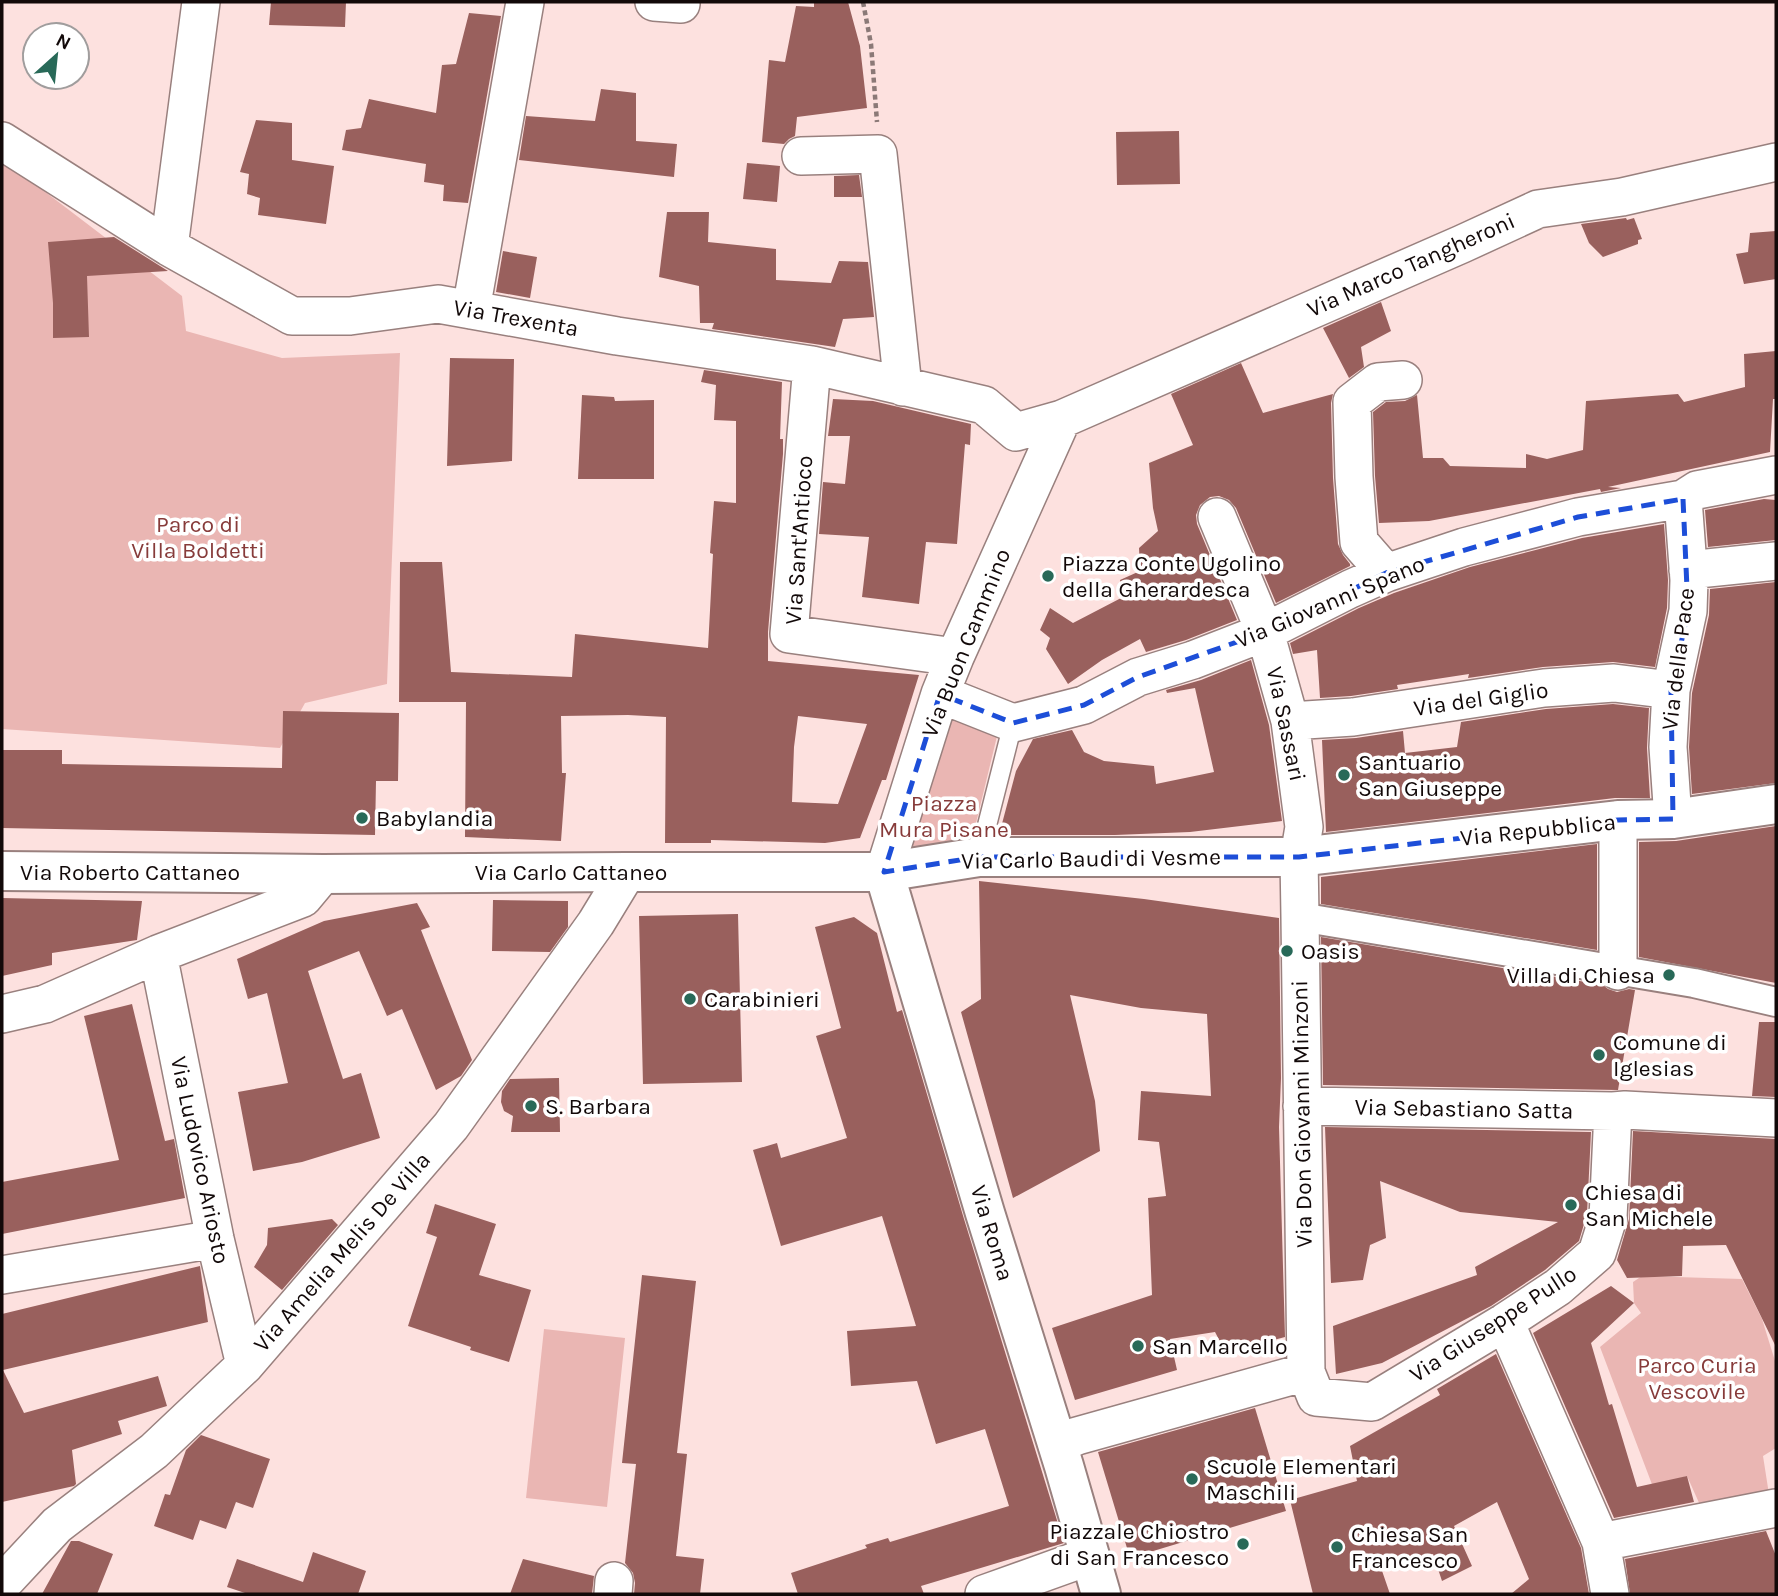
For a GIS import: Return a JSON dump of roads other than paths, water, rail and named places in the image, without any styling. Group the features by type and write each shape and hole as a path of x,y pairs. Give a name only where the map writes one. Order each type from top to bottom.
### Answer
{"main road":[{"name":"Via Repubblica","path":"1300,857 1618,820 1673,819 1776,804"},
{"name":"Via Carlo Baudi di Vesme","path":"884,872 979,857 1300,857"},
{"name":"Via Roberto Cattaneo","path":"2,871 259,873"},
{"name":"Via Carlo Cattaneo","path":"259,873 884,872"},
{"name":"Via Roma","path":"884,872 1101,1594"}],"street":[{"path":"169,247 201,2"},
{"path":"471,310 525,2"},
{"name":"Via Trexenta","path":"2,141 169,247 292,316 350,316 438,304 617,336 813,365 984,405 1016,432 1062,419"},
{"path":"801,156 878,154 903,387"},
{"name":"Via Marco Tangheroni","path":"1062,419 1538,209 1622,197 1776,162"},
{"name":"Via Sant'Antioco","path":"813,365 789,634 955,657"},
{"path":"1386,573 1359,542 1352,402 1378,382 1403,380"},
{"name":"Via Buon Cammino","path":"884,872 940,694 1062,419"},
{"name":"Via Giovanni Spano","path":"1013,723 1084,705 1138,677 1193,660 1265,632 1386,573 1464,547 1578,517 1683,499 1697,490 1776,475"},
{"name":"Via della Pace","path":"1673,819 1668,747 1671,690 1687,624 1688,570 1683,499"},
{"name":"Via Sassari","path":"1217,517 1265,632 1290,721 1304,827 1300,857"},
{"path":"1688,570 1776,561"},
{"name":"Via del Giglio","path":"1290,721 1353,717 1544,688 1614,683 1671,690"},
{"path":"940,694 1013,723"},
{"path":"1618,820 1630,973"},
{"name":"Via Don Giovanni Minzoni","path":"1300,857 1306,1372"},
{"name":"Via Amelia Melis De Villa","path":"2,1584 57,1525 154,1451 245,1365 451,1125 596,923 627,872"},
{"path":"258,916 259,873"},
{"path":"2,1014 45,1004 158,954 303,898 323,874"},
{"path":"1300,917 1694,983 1772,1001"},
{"name":"Via Ludovico Ariosto","path":"158,954 215,1239 245,1365"},
{"name":"Via Sebastiano Satta","path":"1302,1106 1619,1111 1776,1118"},
{"name":"Via Giuseppe Pullo","path":"1306,1372 1316,1397 1372,1402 1558,1287 1597,1253 1608,1218 1619,1111"},
{"path":"2,1275 215,1239"},
{"path":"1505,1321 1601,1542 1609,1594"},
{"path":"1057,1444 1306,1372"},
{"path":"1601,1542 1776,1508"},
{"path":"984,1594 1090,1556"}],"lane":[{"path":"979,857 1013,723"}],"place":[{"name":"Piazza Conte Ugolino della Gherardesca","path":"1048,576"},
{"name":"Santuario San Giuseppe","path":"1344,775"},
{"name":"Babylandia","path":"362,818"},
{"name":"Oasis","path":"1287,951"},
{"name":"Villa di Chiesa","path":"1669,975"},
{"name":"Carabinieri","path":"690,999"},
{"name":"Comune di Iglesias","path":"1599,1055"},
{"name":"S. Barbara","path":"531,1106"},
{"name":"Chiesa di San Michele","path":"1571,1205"},
{"name":"San Marcello","path":"1138,1346"},
{"name":"Scuole Elementari Maschili","path":"1192,1479"},
{"name":"Piazzale Chiostro di San Francesco","path":"1243,1544"},
{"name":"Chiesa San Francesco","path":"1337,1547"}],"park label":[{"name":"Parco di Villa Boldetti","path":"198,537"},
{"name":"Piazza Mura Pisane","path":"944,816"},
{"name":"Parco Curia Vescovile","path":"1697,1378"}]}
